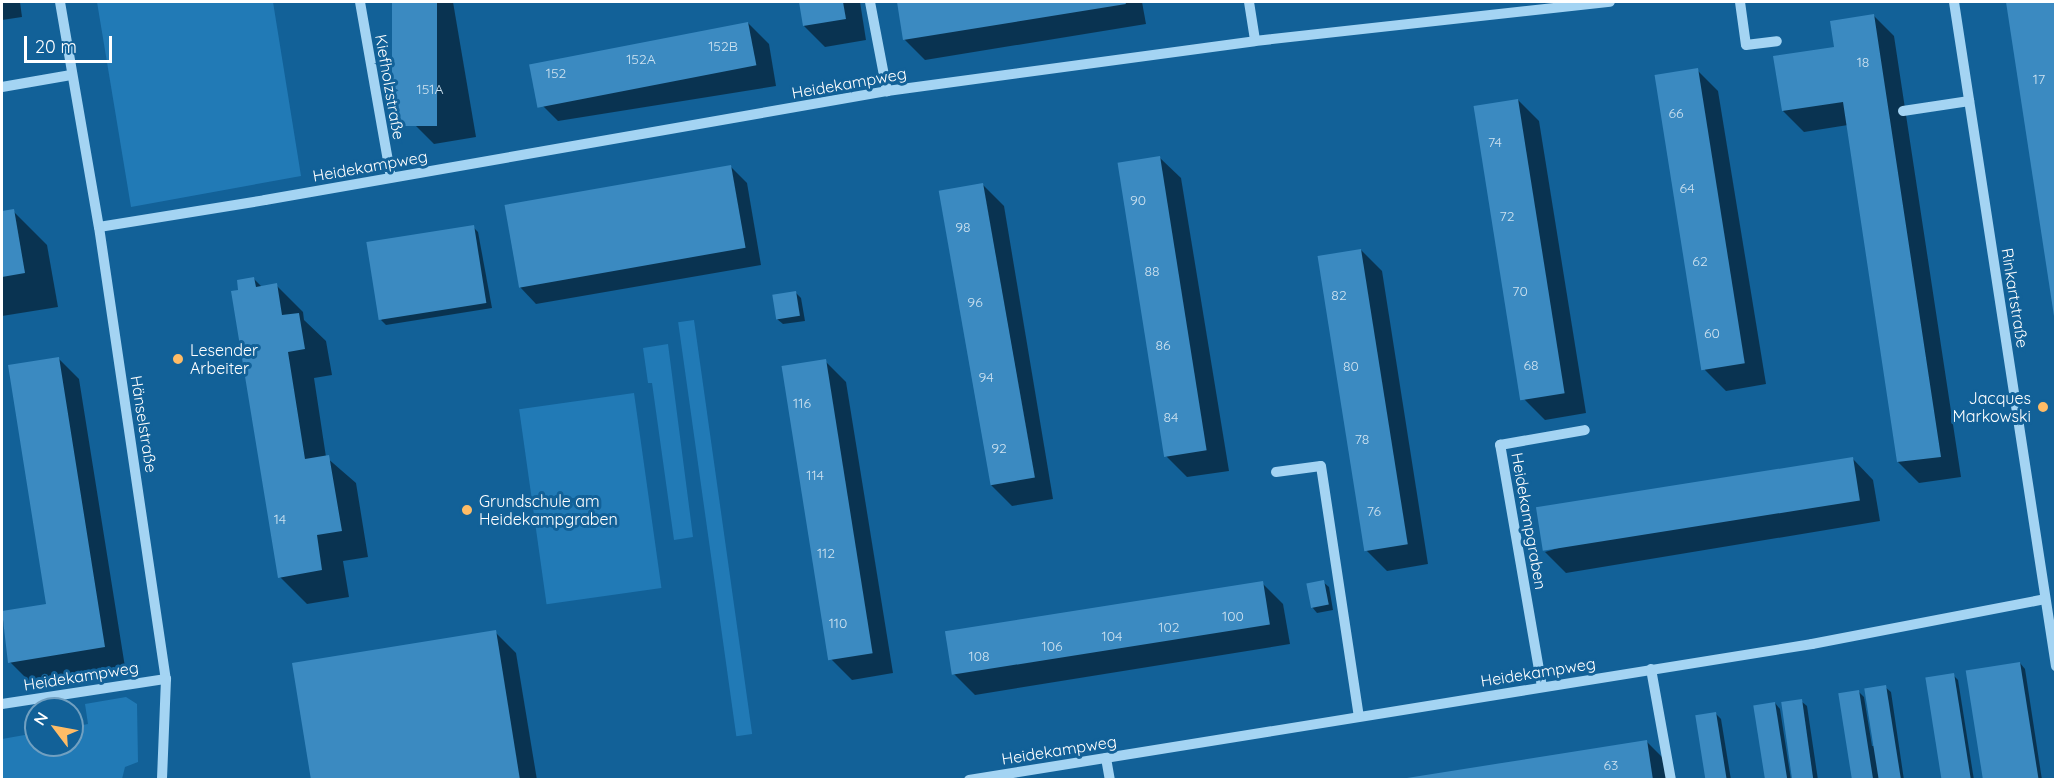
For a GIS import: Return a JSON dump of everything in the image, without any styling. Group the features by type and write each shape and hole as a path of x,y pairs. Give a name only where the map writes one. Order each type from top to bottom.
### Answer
{"street":[{"name":"Hänselstraße","path":"60,2 99,227 166,679 162,780"},
{"name":"Kiefholzstraße","path":"360,2 391,177"},
{"path":"870,2 887,91"},
{"path":"1249,2 1256,41"},
{"name":"Heidekampweg","path":"99,227 887,91 1256,41 1610,2"},
{"path":"1740,2 1746,45 1777,41"},
{"name":"Rinkartstraße","path":"1953,2 2045,599"},
{"path":"2,87 71,75"},
{"path":"1903,111 1969,101"},
{"name":"Heidekampgraben","path":"1542,687 1500,444 1585,430"},
{"path":"1276,472 1321,466 1359,716"},
{"path":"2045,599 2055,666"},
{"name":"Heidekampweg","path":"969,780 1893,631 2045,599"},
{"path":"1651,669 1671,780"},
{"name":"Heidekampweg","path":"2,704 166,679"},
{"path":"1106,758 1110,780"}],"shaded area":[{"path":"97,2 273,2 301,176 131,207"},
{"path":"694,320 752,734 736,736 678,322"},
{"path":"668,344 693,537 674,540 652,383 648,383 643,348"},
{"path":"634,393 661,588 547,604 519,409"},
{"path":"126,697 137,704 138,762 125,767 122,779 2,779 2,739 24,735 24,757 84,757 84,725 88,724 85,704"}],"building":[{"path":"392,2 437,2 437,126 392,126"},
{"path":"799,2 843,2 846,19 803,26"},
{"path":"897,2 1125,2 1126,4 903,40"},
{"path":"2006,2 2056,2 2056,315 2054,316"},
{"path":"1874,14 1941,457 1897,462 1843,102 1782,111 1773,56 1834,47 1830,21"},
{"path":"748,22 756,65 537,108 529,65"},
{"path":"1698,68 1745,363 1701,370 1655,75"},
{"path":"1518,99 1565,393 1520,400 1474,106"},
{"path":"1160,156 1207,450 1164,457 1118,163"},
{"path":"731,165 746,248 519,288 504,205"},
{"path":"983,183 1035,477 991,485 939,191"},
{"path":"14,209 25,273 2,277 2,211"},
{"path":"474,225 486,303 379,320 366,242"},
{"path":"1361,249 1408,544 1364,551 1318,256"},
{"path":"254,277 256,287 277,283 282,315 299,313 305,349 288,352 305,459 329,455 342,531 317,535 322,570 278,578 231,291 238,290 237,280"},
{"path":"796,291 800,316 776,319 772,295"},
{"path":"59,357 105,647 8,663 2,611 46,604 8,365"},
{"path":"826,359 873,653 828,660 782,366"},
{"path":"1853,457 1860,500 1543,551 1536,507"},
{"path":"1324,580 1329,605 1311,608 1306,583"},
{"path":"1263,581 1270,624 952,675 945,631"},
{"path":"496,630 520,780 311,780 292,663"},
{"path":"2020,662 2039,780 1983,780 1966,671"},
{"path":"1954,673 1971,780 1942,780 1925,678"},
{"path":"1886,685 1901,780 1879,780 1864,688"},
{"path":"1859,690 1873,780 1852,780 1838,693"},
{"path":"1802,699 1813,780 1792,780 1781,702"},
{"path":"1775,702 1787,780 1765,780 1753,705"},
{"path":"1716,712 1727,780 1706,780 1695,715"},
{"path":"1647,740 1653,780 1407,780 1407,778"}],"place":[{"name":"Lesender Arbeiter","path":"178,359"},
{"name":"Jacques Markowski","path":"2043,407"},
{"name":"Grundschule am Heidekampgraben","path":"467,510"}]}
